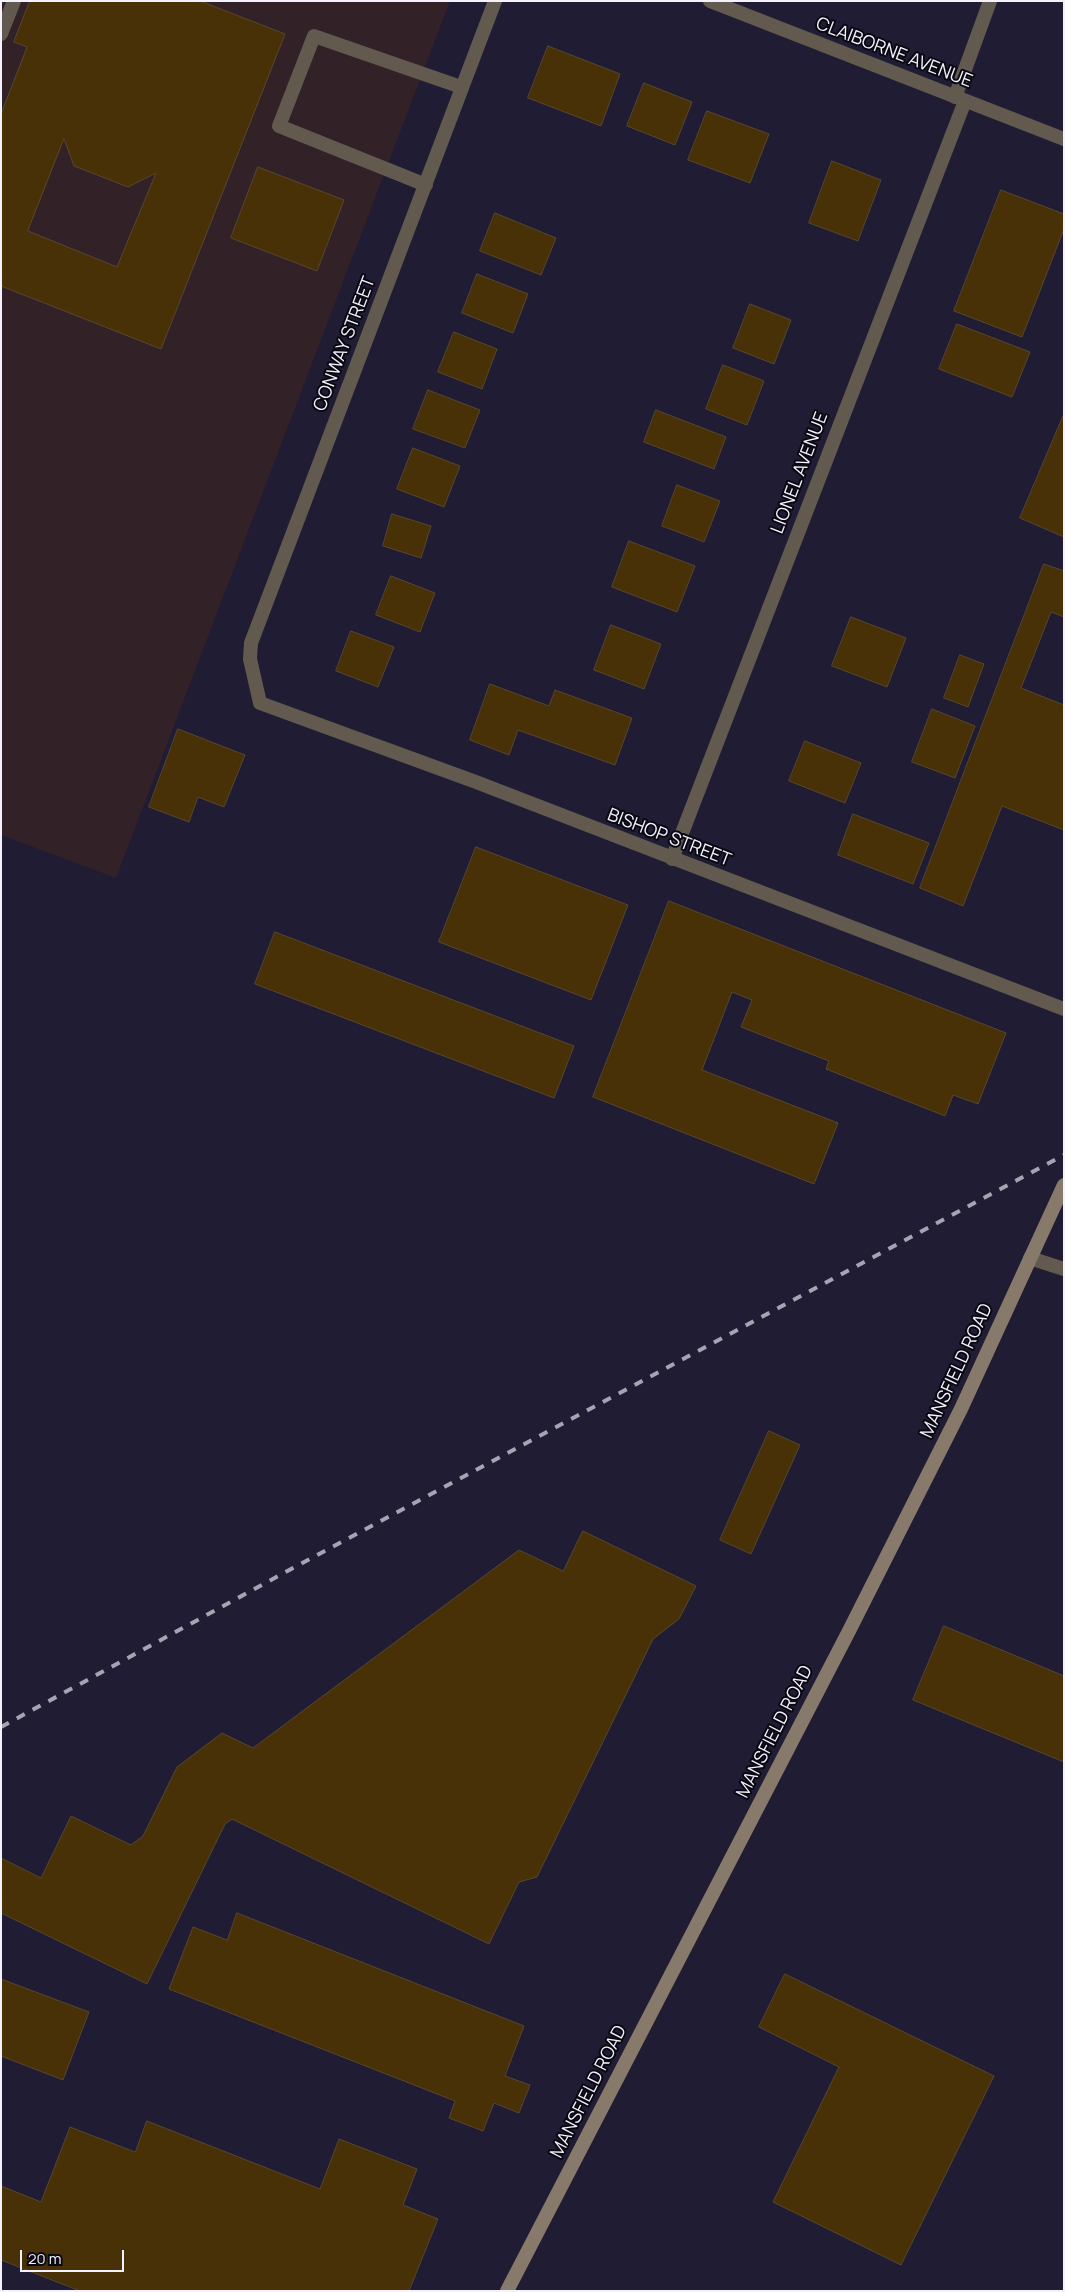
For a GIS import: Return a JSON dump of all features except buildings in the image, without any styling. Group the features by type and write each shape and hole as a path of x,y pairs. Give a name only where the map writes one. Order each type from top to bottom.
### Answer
{"main road":[{"name":"MANSFIELD ROAD","path":"507,2291 850,1629 961,1409 1064,1184"}],"street":[{"path":"1,34 14,1"},
{"name":"CONWAY STREET","path":"260,703 250,659 251,642 495,1"},
{"name":"CLAIBORNE AVENUE","path":"710,1 1064,139"},
{"name":"LIONEL AVENUE","path":"672,859 960,99 990,1"},
{"path":"426,185 279,126 314,36 461,87"},
{"name":"BISHOP STREET","path":"260,703 476,782 1064,1009"},
{"path":"1030,1258 1064,1270"}],"shaded area":[{"path":"1,1 450,1 116,878 1,835"}],"railway":[{"path":"1,1727 293,1568 1064,1155"}]}
